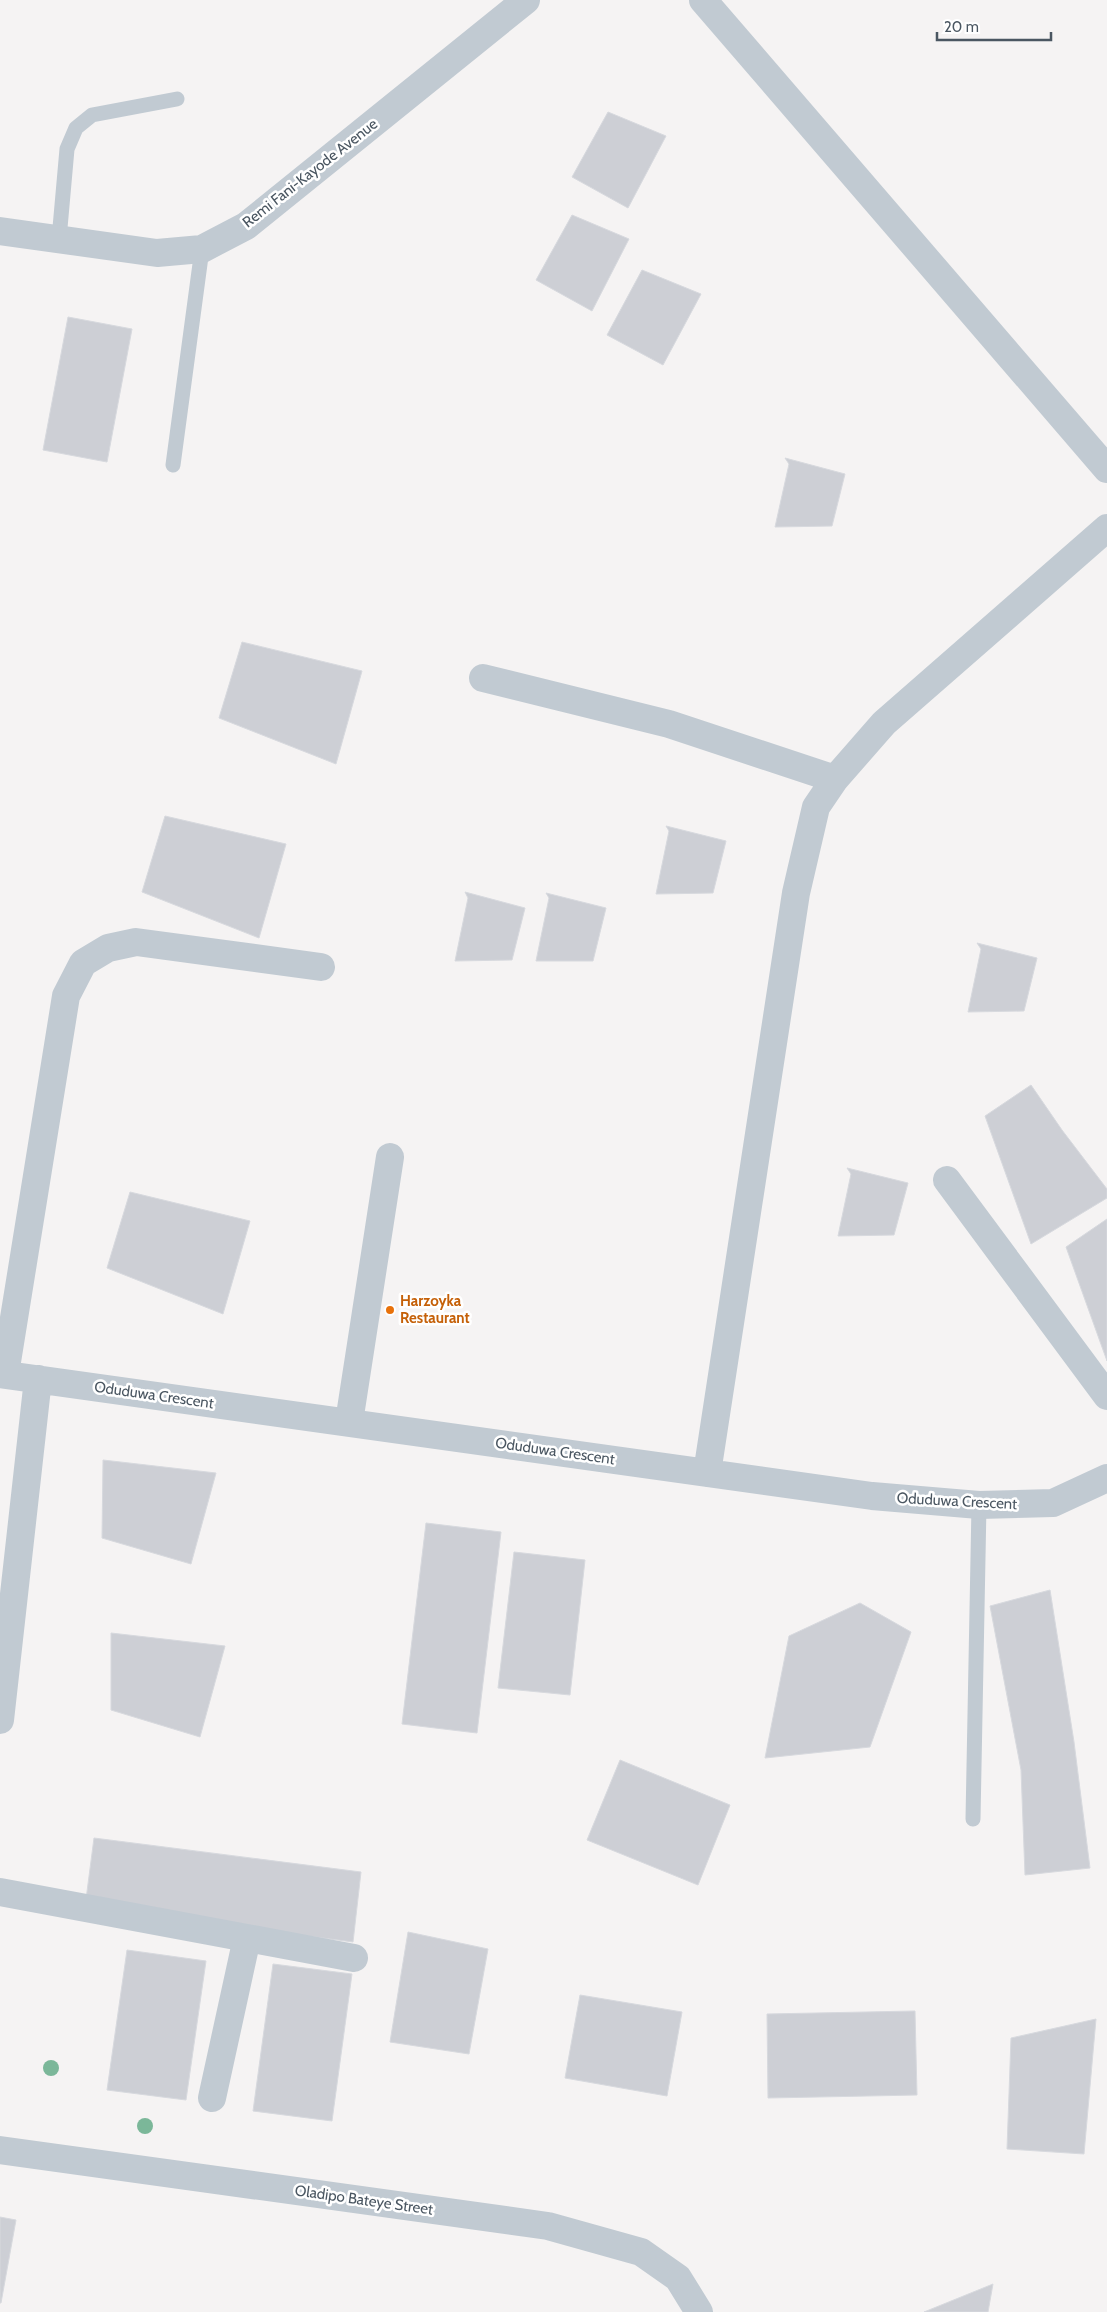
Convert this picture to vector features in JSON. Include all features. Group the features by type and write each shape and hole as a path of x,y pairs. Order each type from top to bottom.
{"street":[{"name":"Remi Fani-Kayode Avenue","path":"0,231 157,253 202,249 246,226 526,0"},
{"path":"703,0 1107,470"},
{"path":"708,1473 796,893 816,807 835,779 884,723 1107,528"},
{"path":"483,678 669,724 835,779"},
{"path":"3,1374 66,996 83,963 108,948 136,942 321,966"},
{"path":"349,1422 390,1157"},
{"path":"947,1180 1107,1396"},
{"name":"Oduduwa Crescent","path":"3,1374 872,1496 979,1505 1053,1503 1107,1478"},
{"path":"0,1720 38,1379"},
{"path":"0,1892 354,1958"},
{"path":"212,2098 247,1938"},
{"name":"Oladipo Bateye Street","path":"0,2150 548,2226 641,2252 678,2278 700,2312"}],"lane":[{"path":"59,239 67,149 76,128 92,115 177,99"},
{"path":"173,465 202,249"},
{"path":"973,1819 979,1505"}],"building":[{"path":"608,112 666,136 628,208 572,177"},
{"path":"572,215 629,239 592,311 536,280"},
{"path":"642,270 701,294 663,365 607,335"},
{"path":"68,317 132,329 107,462 43,450"},
{"path":"785,458 845,474 832,526 775,527 789,464"},
{"path":"242,642 362,671 336,764 219,718"},
{"path":"165,816 286,844 259,938 142,892"},
{"path":"666,826 726,841 713,893 656,894 669,831"},
{"path":"465,892 525,908 512,960 455,961 468,898"},
{"path":"546,893 606,908 593,961 536,961 549,898"},
{"path":"977,943 1037,958 1024,1011 968,1012 981,949"},
{"path":"1031,1085 1062,1130 1107,1189 1107,1198 1031,1244 985,1116"},
{"path":"847,1168 908,1183 894,1235 838,1236 851,1174"},
{"path":"130,1192 250,1221 223,1314 107,1268"},
{"path":"1107,1219 1107,1361 1066,1247"},
{"path":"103,1460 216,1473 191,1564 102,1538"},
{"path":"426,1523 501,1532 477,1733 402,1724"},
{"path":"514,1552 585,1560 570,1695 498,1688"},
{"path":"1050,1590 1074,1742 1090,1868 1025,1875 1021,1770 990,1606"},
{"path":"860,1603 911,1632 870,1747 765,1758 789,1636"},
{"path":"111,1633 225,1646 200,1737 111,1710"},
{"path":"620,1760 730,1805 698,1885 587,1840"},
{"path":"94,1838 361,1872 353,1942 85,1907"},
{"path":"408,1932 488,1949 469,2054 390,2042"},
{"path":"127,1950 206,1961 186,2100 107,2090"},
{"path":"273,1964 352,1974 332,2121 253,2111"},
{"path":"580,1995 682,2012 667,2096 565,2078"},
{"path":"915,2011 917,2095 768,2098 767,2014"},
{"path":"1096,2019 1084,2154 1007,2149 1011,2038"},
{"path":"0,2217 16,2220 1,2303 0,2303"},
{"path":"993,2284 988,2312 924,2312"}],"place":[{"name":"Harzoyka Restaurant","path":"390,1310"}]}
